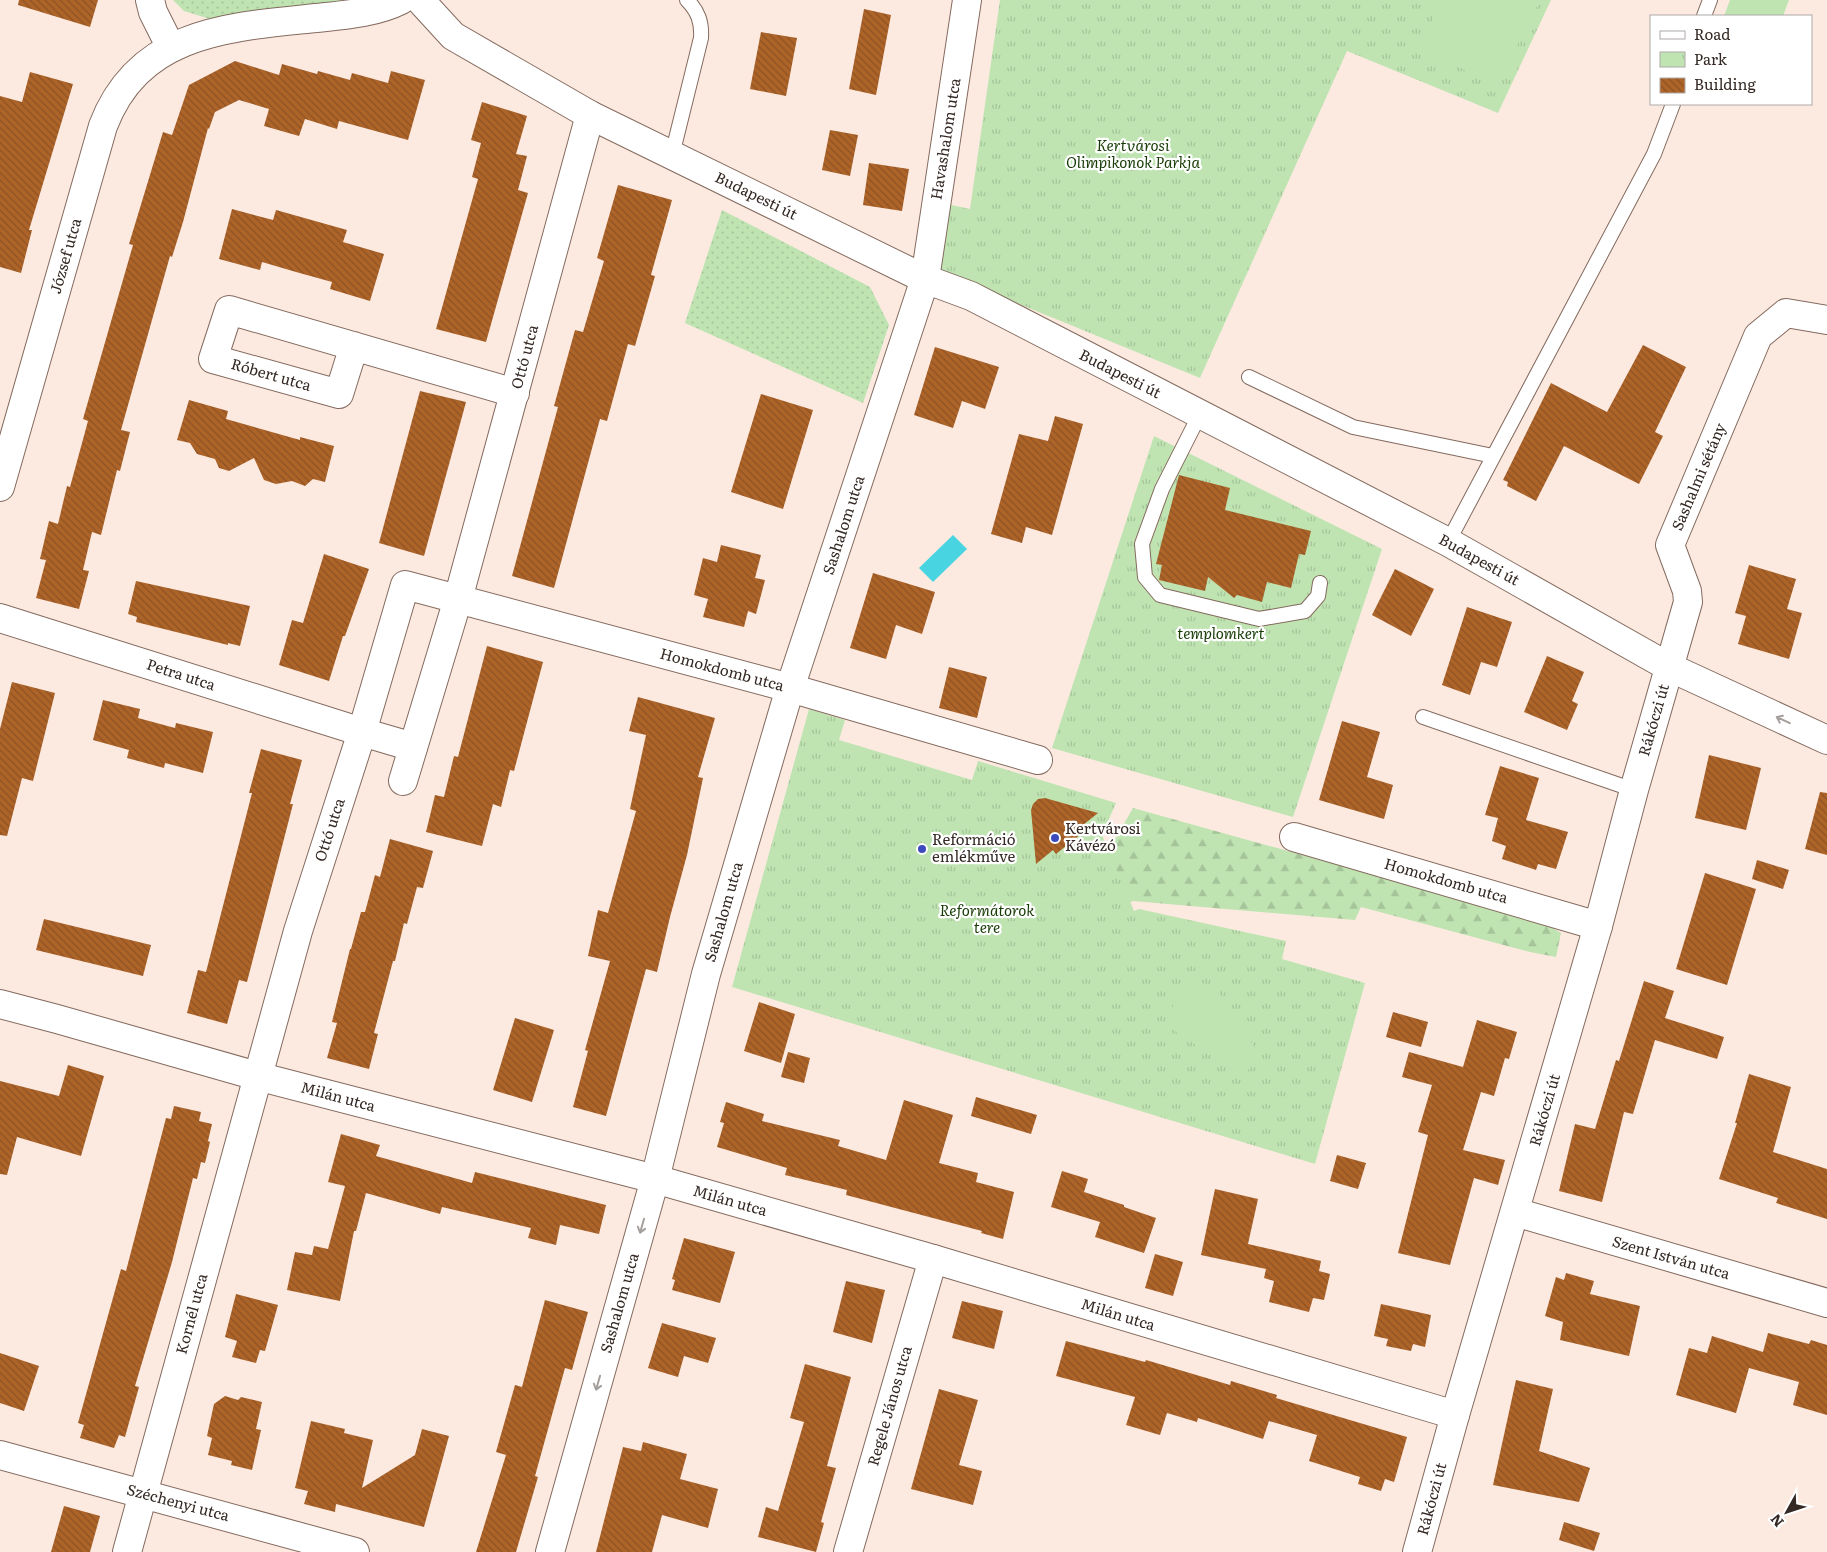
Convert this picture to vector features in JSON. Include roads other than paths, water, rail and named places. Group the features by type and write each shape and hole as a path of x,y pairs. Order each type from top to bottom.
{"street":[{"path":"150,0 153,12 171,48"},
{"name":"József utca","path":"0,487 103,126 118,93 138,71 185,40 223,30 266,23 351,14 407,0"},
{"name":"Budapesti út","path":"407,0 453,36 590,115 925,279 970,296 1448,542 1669,667 1827,740"},
{"name":"Havashalom utca","path":"925,279 968,0"},
{"name":"Ottó utca","path":"403,781 458,598 516,393 590,115"},
{"name":"Sashalom utca","path":"550,1552 655,1179 706,974 790,688 925,279"},
{"name":"Róbert utca","path":"354,346 339,394 213,358 229,310 354,346 516,393"},
{"name":"Sashalmi sétány","path":"1669,667 1688,602 1688,591 1670,545 1758,336 1786,313 1827,320"},
{"name":"Ottó utca","path":"257,1076 298,930 362,732 405,585"},
{"name":"Homokdomb utca","path":"405,585 790,688 1038,760"},
{"name":"Petra utca","path":"0,618 414,747"},
{"name":"Rákóczi út","path":"1417,1552 1455,1415 1598,926 1669,667"},
{"name":"Homokdomb utca","path":"1294,837 1598,926"},
{"name":"Milán utca","path":"0,1004 67,1021 257,1076 655,1179 933,1259 1455,1415"},
{"name":"Kornél utca","path":"127,1552 257,1076"},
{"name":"Szent István utca","path":"1515,1212 1827,1304"},
{"name":"Regele János utca","path":"848,1552 933,1259"},
{"name":"Széchenyi utca","path":"0,1455 355,1552"}],"lane":[{"path":"672,155 702,38 700,19 696,10 687,0"},
{"path":"1704,15 1710,0"},
{"path":"1448,542 1654,154 1673,105"},
{"path":"1249,377 1354,427 1494,456"},
{"path":"1200,414 1162,488 1142,544 1145,577 1160,595 1259,619 1305,611 1318,596 1320,583"},
{"path":"1423,717 1634,790"}],"water":[{"path":"953,535 967,549 933,582 919,568"}],"place":[{"name":"Kertvárosi Kávézó","path":"1055,838"},
{"name":"Reformáció emlékműve","path":"922,849"}],"park label":[{"name":"Kertvárosi Olimpikonok Parkja","path":"1133,154"},
{"name":"templomkert","path":"1221,634"},
{"name":"Reformátorok tere","path":"987,920"}]}
